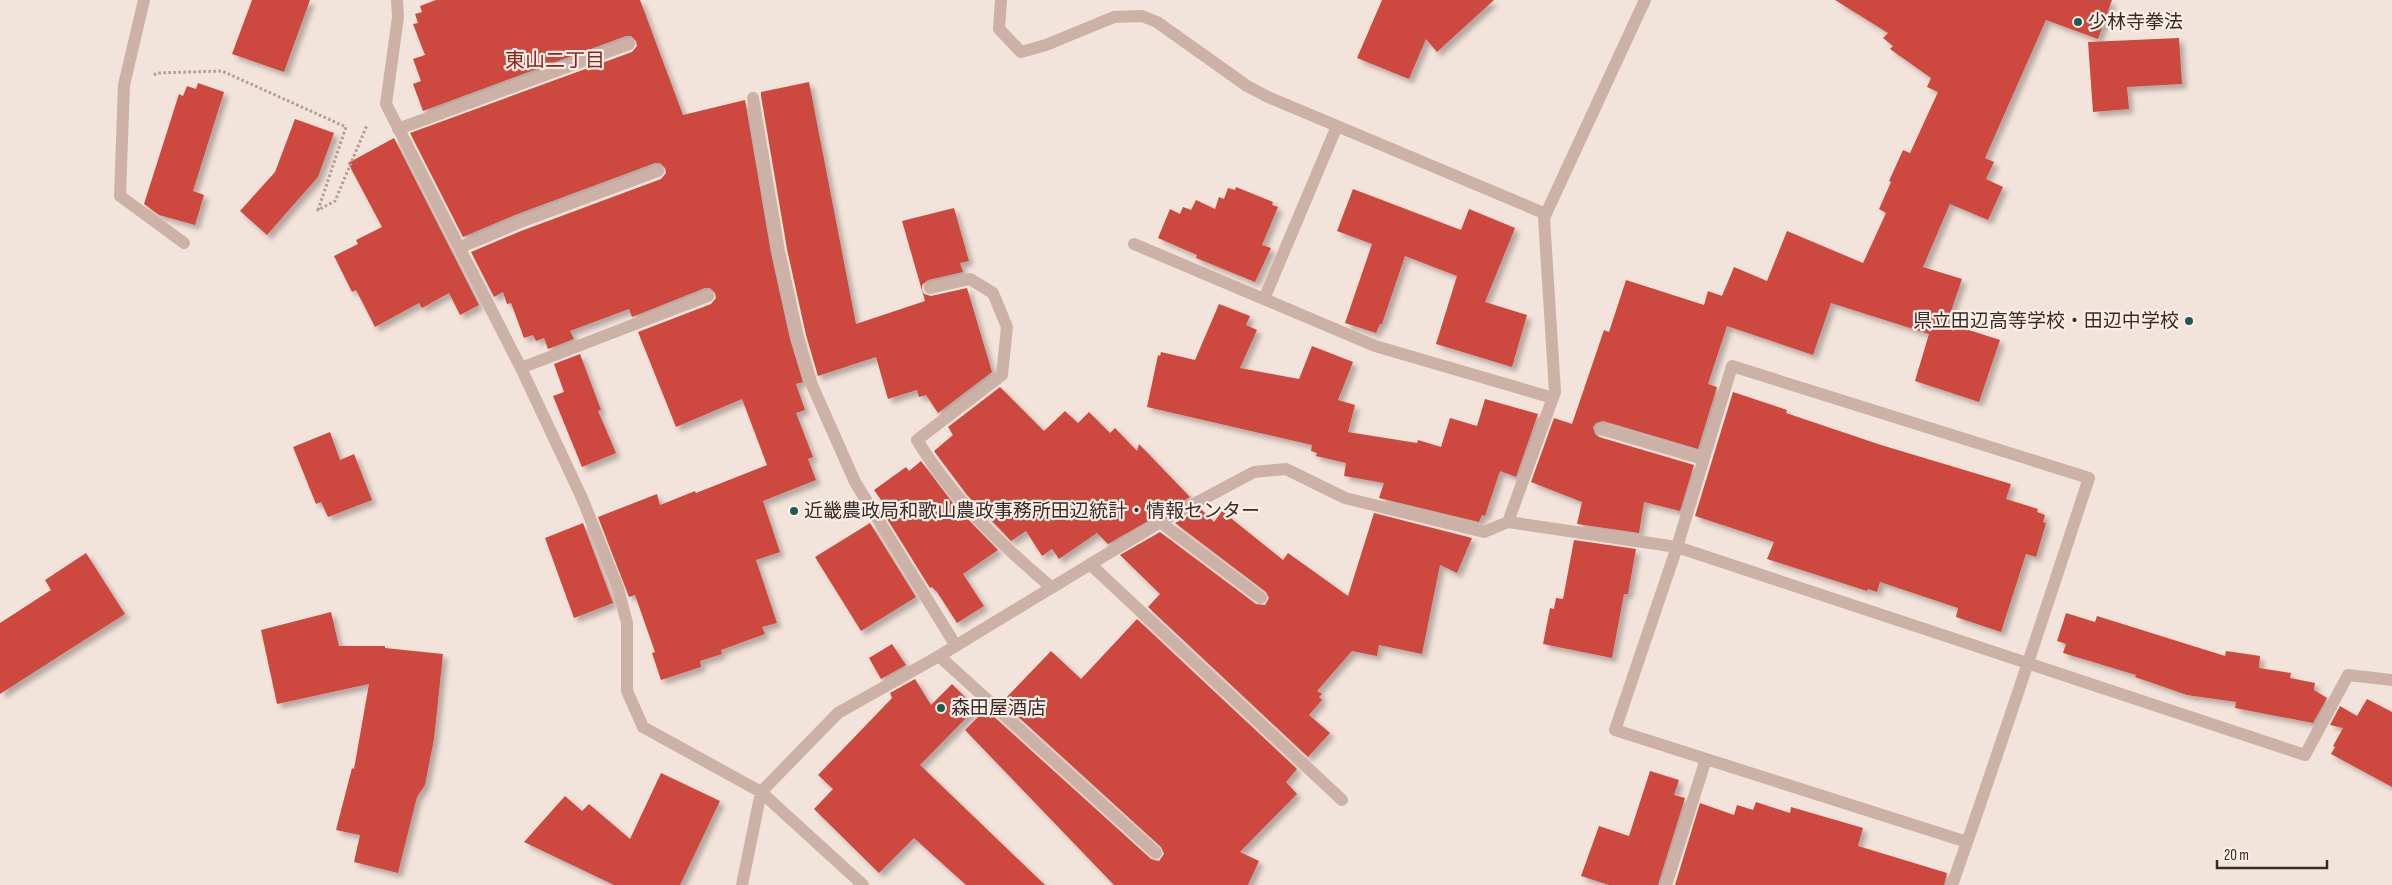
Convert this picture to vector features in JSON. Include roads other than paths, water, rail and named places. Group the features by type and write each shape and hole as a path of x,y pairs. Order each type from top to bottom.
{"street":[{"path":"144,0 124,86 120,196 184,243"},
{"path":"396,0 398,17 386,104 522,368 582,498 618,588 627,623 627,691 643,727 761,792 862,885"},
{"path":"1002,0 999,29 1021,52 1046,45 1114,17 1142,16 1157,22 1248,86 1268,97 1546,214"},
{"path":"1508,522 1555,392 1544,218 1645,0"},
{"path":"398,129 629,44"},
{"path":"753,98 779,251 798,337 812,385 855,482 956,646"},
{"path":"1264,299 1337,126"},
{"path":"461,247 518,223 658,171"},
{"path":"1134,244 1375,346 1553,398"},
{"path":"930,288 970,279 994,293 1007,327 1002,376 917,440 935,470 964,506 1008,550 1051,587"},
{"path":"522,368 708,296"},
{"path":"1952,885 1967,842 2028,662 2089,478 1732,366 1677,547 1615,730 1967,842"},
{"path":"1601,429 1703,459"},
{"path":"742,885 761,792 838,713 956,646 1160,522 1254,472 1286,470 1345,498 1484,532 1508,522 1677,547 2305,755 2348,675 2392,680"},
{"path":"1160,522 1261,598"},
{"path":"1090,564 1342,800"},
{"path":"938,656 1156,852"},
{"path":"1666,885 1706,759"}],"place":[{"name":"少林寺拳法","path":"2078,22"},
{"name":"県立田辺高等学校・田辺中学校","path":"2189,321"},
{"name":"近畿農政局和歌山農政事務所田辺統計・情報センター","path":"794,511"},
{"name":"森田屋酒店","path":"941,708"}],"district":[{"name":"東山二丁目","path":"555,61"}]}
